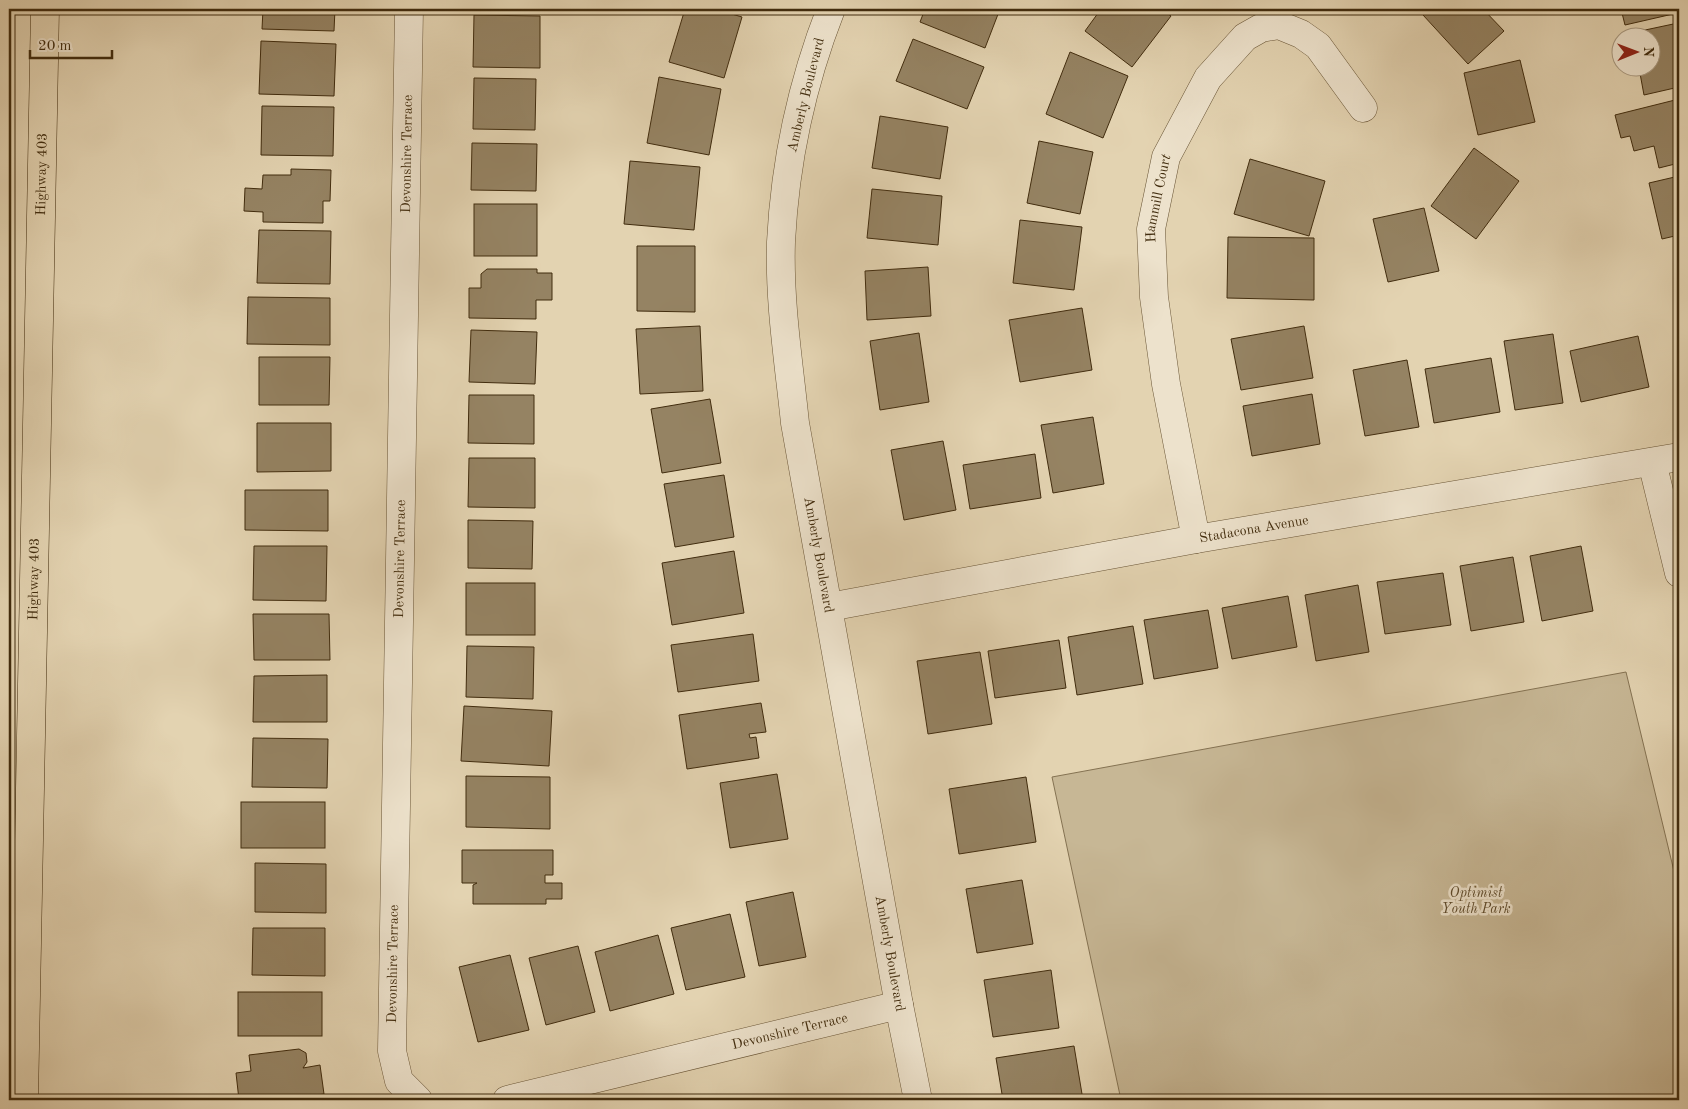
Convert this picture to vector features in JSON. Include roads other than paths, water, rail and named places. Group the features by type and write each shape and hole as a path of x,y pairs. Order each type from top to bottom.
{"highway":[{"name":"Highway 403","path":"24,1100 45,9"}],"street":[{"name":"Devonshire Terrace","path":"409,9 392,1050 398,1081 418,1100"},
{"name":"Amberly Boulevard","path":"831,9 819,38 792,138 781,242 785,328 795,423 830,607 899,1005 918,1100"},
{"name":"Hammill Court","path":"1196,539 1166,384 1154,296 1151,229 1166,157 1208,78 1244,37 1261,28 1279,25 1301,34 1318,46 1363,108"},
{"name":"Stadacona Avenue","path":"830,607 1196,539 1679,457"},
{"path":"1652,462 1679,573"},
{"name":"Devonshire Terrace","path":"507,1100 899,1005"}],"park label":[{"name":"Optimist Youth Park","path":"1476,902"}]}
